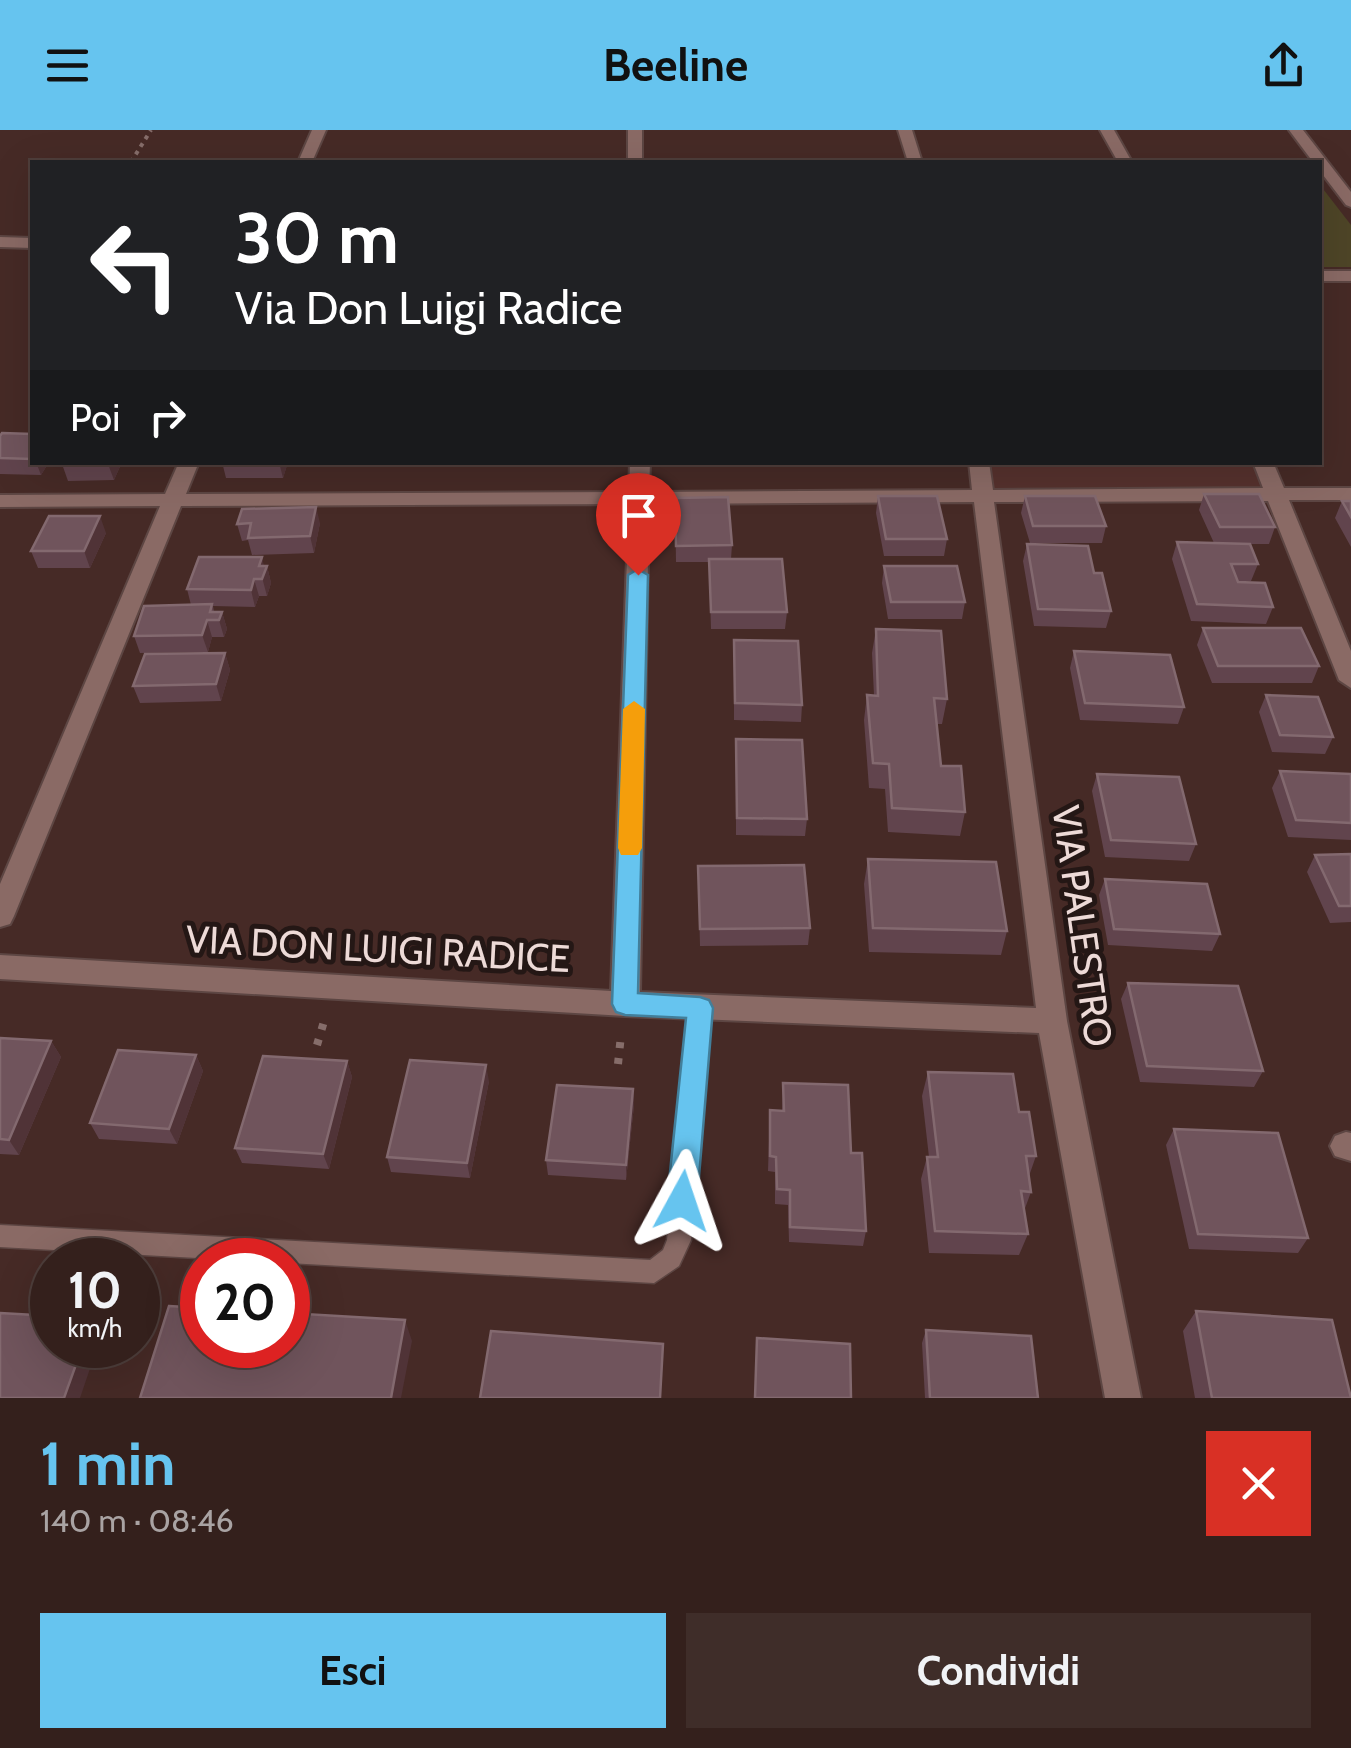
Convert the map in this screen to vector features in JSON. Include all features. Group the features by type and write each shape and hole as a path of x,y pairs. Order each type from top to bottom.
{"street":[{"path":"306,160 319,130"},
{"path":"634,130 634,160"},
{"path":"905,130 914,160"},
{"path":"1107,130 1124,160"},
{"path":"1296,130 1319,160"},
{"path":"1322,164 1351,202"},
{"path":"0,242 30,242"},
{"path":"1322,276 1351,276"},
{"path":"0,916 188,465"},
{"path":"625,1004 640,465"},
{"name":"VIA PALESTRO","path":"979,465 1052,1022 1122,1398"},
{"path":"1263,465 1351,680"},
{"path":"0,501 1351,494"},
{"name":"VIA DON LUIGI RADICE","path":"0,967 700,1008 1052,1022"}],"lane":[{"path":"0,1236 654,1272 671,1258 679,1240 700,1008"}],"path":[{"path":"133,160 150,130"}],"shaded area":[{"path":"1322,188 1351,225 1351,267 1322,267"},
{"path":"987,465 1254,465 1263,488 991,488"}],"building":[{"path":"30,434 30,459 0,458 0,436"},
{"path":"1204,494 1259,494 1275,527 1220,527"},
{"path":"878,496 937,496 947,539 886,539"},
{"path":"1025,496 1095,496 1106,526 1033,526"},
{"path":"728,497 732,545 676,546 675,498"},
{"path":"1342,501 1351,501 1351,517"},
{"path":"316,507 310,536 248,538 251,523 237,524 242,509"},
{"path":"49,516 100,516 84,551 31,551"},
{"path":"1177,542 1250,544 1258,564 1231,564 1238,582 1265,583 1273,607 1197,604"},
{"path":"1027,544 1088,546 1094,573 1102,573 1111,611 1038,609"},
{"path":"199,557 262,557 259,566 267,566 262,579 254,579 251,590 187,589"},
{"path":"709,559 782,559 787,612 711,612"},
{"path":"884,566 957,566 965,602 891,602"},
{"path":"212,604 210,612 222,612 219,620 207,620 202,635 134,636 144,606"},
{"path":"1203,628 1301,628 1319,666 1218,666"},
{"path":"876,629 941,631 947,699 934,698 941,766 961,766 965,812 892,808 889,764 873,763 867,695 878,696"},
{"path":"734,640 798,641 802,705 735,703"},
{"path":"1074,651 1170,655 1184,707 1085,703"},
{"path":"225,653 216,684 133,686 145,654"},
{"path":"1266,695 1318,697 1333,737 1280,735"},
{"path":"736,739 802,740 807,819 737,818"},
{"path":"1280,771 1351,774 1351,823 1296,820"},
{"path":"1097,774 1179,777 1196,844 1111,840"},
{"path":"1351,854 1351,906 1339,906 1315,855"},
{"path":"868,859 996,862 1007,931 873,928"},
{"path":"804,865 810,928 700,929 698,866"},
{"path":"1105,879 1207,884 1220,934 1114,929"},
{"path":"1128,983 1238,986 1263,1071 1147,1066"},
{"path":"0,1038 51,1041 9,1140 0,1139"},
{"path":"118,1050 196,1055 169,1129 90,1123"},
{"path":"263,1056 347,1061 323,1154 235,1148"},
{"path":"410,1060 486,1065 467,1163 387,1157"},
{"path":"928,1072 1013,1074 1019,1112 1029,1112 1036,1156 1026,1156 1031,1192 1021,1191 1028,1234 935,1231 927,1157 938,1157"},
{"path":"783,1083 848,1085 851,1153 862,1153 866,1231 790,1227 790,1190 777,1189 776,1157 770,1156 770,1110 784,1111"},
{"path":"557,1085 633,1089 626,1165 546,1160"},
{"path":"1174,1129 1278,1133 1308,1238 1198,1234"},
{"path":"169,1306 180,1307 180,1368 310,1368 310,1314 405,1320 391,1398 140,1398 149,1368 160,1368 160,1335"},
{"path":"1196,1311 1332,1320 1351,1398 1212,1398"},
{"path":"0,1313 30,1315 30,1368 75,1368 64,1398 0,1398"},
{"path":"926,1330 1031,1336 1038,1398 930,1398"},
{"path":"491,1331 663,1344 660,1398 480,1398"},
{"path":"757,1338 850,1344 851,1398 755,1398"}],"slow traffic":[{"path":"630,848 634,709"}],"route":[{"path":"638,575 625,1004 700,1008 682,1201"}]}
